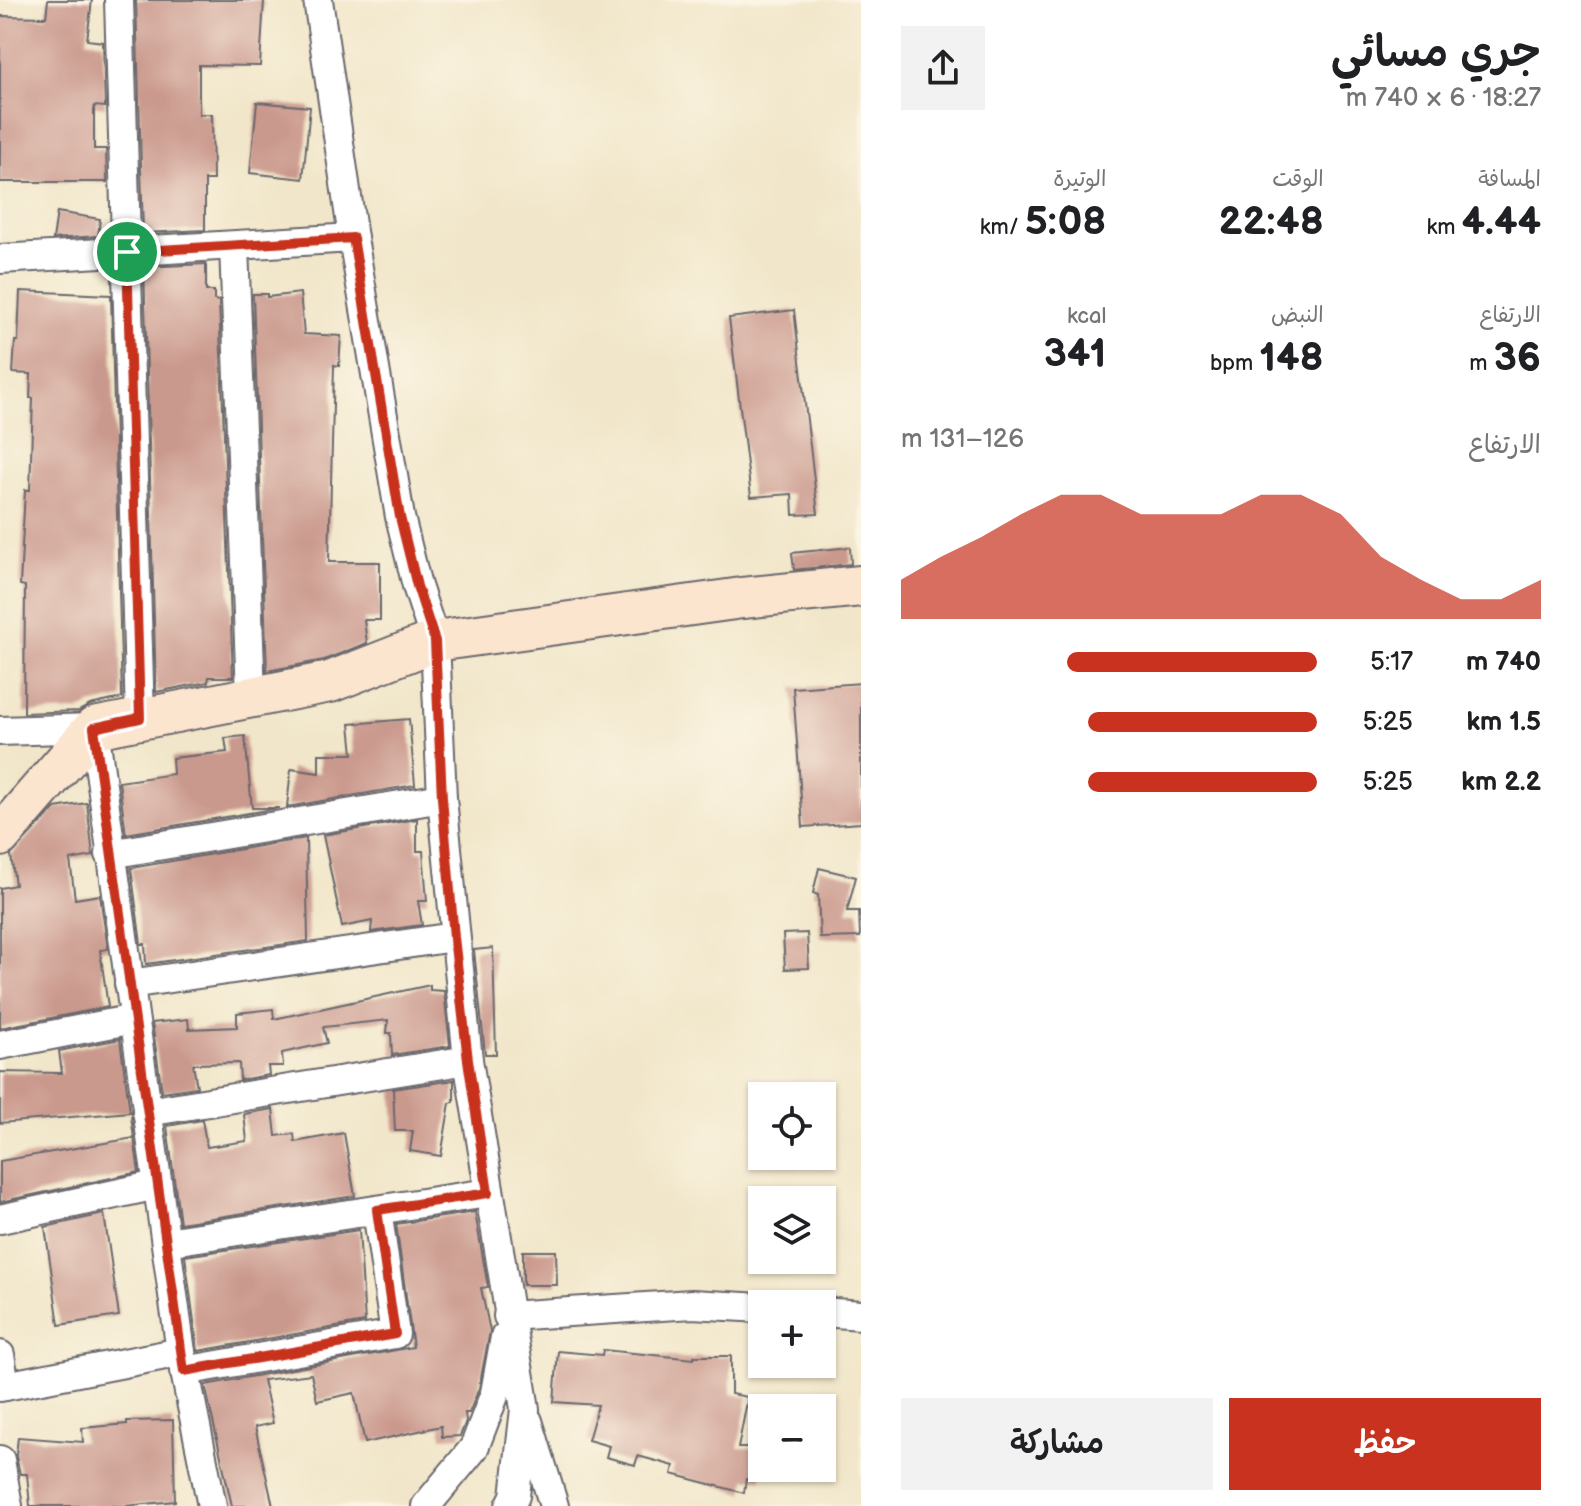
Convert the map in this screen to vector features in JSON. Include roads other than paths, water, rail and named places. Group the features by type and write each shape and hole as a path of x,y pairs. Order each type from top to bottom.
{"street":[{"path":"119,0 140,718"},
{"path":"318,0 353,238 400,517 435,641 442,798 454,937 488,1193 525,1409 554,1506"},
{"path":"0,259 353,238"},
{"path":"234,246 251,695"},
{"path":"0,731 94,728 330,682 435,641 742,598 861,586"},
{"path":"0,836 94,728"},
{"path":"94,728 182,1362 212,1506"},
{"path":"110,854 442,798"},
{"path":"129,984 454,937"},
{"path":"0,1045 134,1019"},
{"path":"147,1112 468,1060"},
{"path":"0,1219 157,1185"},
{"path":"166,1242 488,1193"},
{"path":"0,1355 2,1386 395,1334 377,1210"},
{"path":"508,1316 692,1304 748,1307"},
{"path":"836,1313 861,1315"},
{"path":"426,1506 474,1448 495,1393 508,1316"},
{"path":"510,1506 515,1496 525,1409"},
{"path":"0,1460 8,1506"}]}
